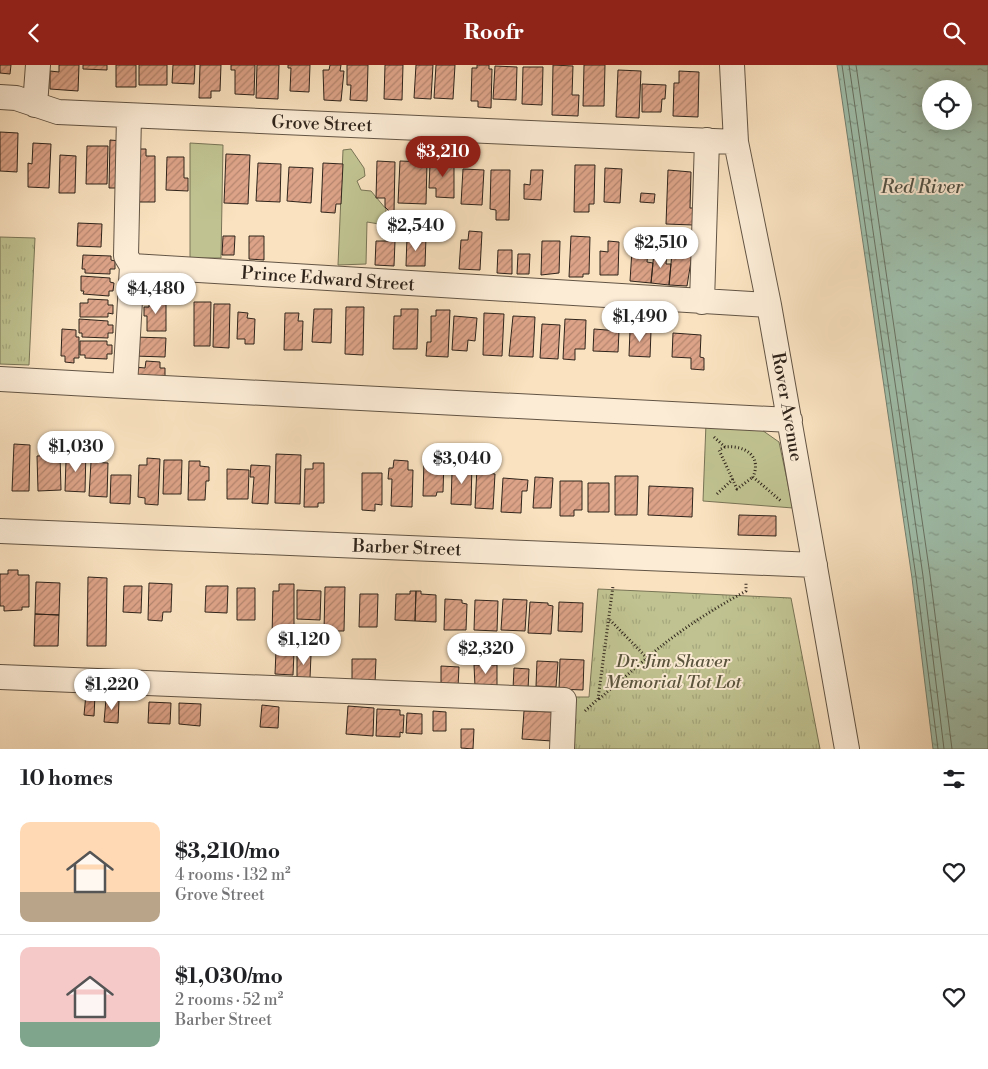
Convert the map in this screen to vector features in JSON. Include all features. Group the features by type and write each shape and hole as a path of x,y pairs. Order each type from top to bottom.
{"street":[{"path":"36,105 38,65"},
{"name":"Rover Avenue","path":"732,65 736,142 769,305 847,749"},
{"name":"Grove Street","path":"0,97 16,98 58,112 736,142"},
{"path":"125,386 132,266 126,256 129,116"},
{"path":"702,302 708,140"},
{"name":"Prince Edward Street","path":"132,266 769,305"},
{"path":"0,379 790,420"},
{"name":"Barber Street","path":"0,531 815,565"},
{"path":"0,677 564,700 563,740"}],"path":[{"path":"697,415 708,431 725,447"},
{"path":"725,447 742,447 753,455 756,467 753,477 737,489 719,450 725,447"},
{"path":"753,477 780,501 804,505"},
{"path":"717,494 733,479"},
{"path":"598,699 613,586"},
{"path":"563,740 598,699 669,639 703,615 746,591"},
{"path":"610,619 647,658"}],"green space":[{"path":"190,143 223,145 221,258 190,258"},
{"path":"351,149 364,168 365,176 357,181 361,190 371,191 386,209 385,225 367,222 366,264 338,265 343,150"},
{"path":"0,237 35,238 29,365 0,364"},
{"path":"706,423 759,428 779,442 793,508 703,501"},
{"name":"Dr. Jim Shaver Memorial Tot Lot","path":"598,589 791,598 820,749 569,749 570,697 589,697"}],"water":[{"name":"Red River","path":"837,65 988,65 988,749 933,749 912,578"}],"building":[{"path":"0,65 11,65 10,74 0,73"},
{"path":"59,65 79,65 78,91 50,89 50,71 59,72"},
{"path":"83,65 107,65 107,70 83,69"},
{"path":"116,65 136,65 136,87 116,87"},
{"path":"139,65 167,65 167,85 139,85"},
{"path":"173,65 195,65 194,84 172,83"},
{"path":"200,65 221,65 220,91 211,91 211,98 199,98"},
{"path":"231,65 255,65 254,95 235,94 235,70 231,70"},
{"path":"257,65 279,65 278,99 256,98"},
{"path":"288,65 310,65 309,92 290,91 291,68 288,68"},
{"path":"330,65 341,65 340,71 344,71 341,101 324,100 323,70 329,70"},
{"path":"347,65 368,65 367,101 350,100 351,85 347,85"},
{"path":"385,65 403,65 402,100 384,99"},
{"path":"416,65 433,65 431,99 414,98"},
{"path":"436,65 455,65 453,99 434,98"},
{"path":"477,65 489,65 489,69 492,69 491,108 478,107 478,101 471,101 472,68 477,68"},
{"path":"553,65 573,66 572,95 579,95 578,116 552,115"},
{"path":"584,65 605,65 604,106 583,106"},
{"path":"495,66 517,67 516,100 493,99"},
{"path":"523,67 543,67 542,105 522,104"},
{"path":"618,70 641,71 639,118 616,117"},
{"path":"679,71 699,72 698,117 673,116 674,83 679,83"},
{"path":"642,84 666,85 665,99 662,99 661,112 642,112"},
{"path":"0,132 18,133 17,172 0,171"},
{"path":"110,140 122,141 122,188 109,188"},
{"path":"33,143 51,144 49,188 28,187 28,163 32,164"},
{"path":"87,146 108,146 107,184 86,184"},
{"path":"137,149 146,149 146,156 155,156 155,202 137,202"},
{"path":"226,154 250,155 248,204 224,203"},
{"path":"60,155 76,156 75,193 59,193"},
{"path":"167,157 184,157 184,178 188,178 188,191 166,190"},
{"path":"437,159 454,160 454,198 436,197 436,188 429,188 430,164 437,164"},
{"path":"377,161 395,162 394,212 390,212 385,207 385,198 376,198"},
{"path":"400,161 427,162 426,204 398,203"},
{"path":"258,163 281,164 280,202 256,201"},
{"path":"323,163 343,164 341,204 336,204 335,213 321,212"},
{"path":"575,165 595,165 594,204 589,204 589,212 574,212"},
{"path":"289,167 313,168 311,203 287,201"},
{"path":"605,168 622,169 620,203 604,202"},
{"path":"463,169 484,170 482,205 461,204"},
{"path":"491,170 510,170 509,220 496,220 496,210 490,209"},
{"path":"531,170 543,170 541,200 524,199 524,184 530,185"},
{"path":"668,170 691,172 690,208 694,208 693,225 666,224"},
{"path":"641,193 655,194 654,203 640,202"},
{"path":"78,223 102,224 101,247 77,246"},
{"path":"469,231 482,232 480,270 459,269 461,240 468,240"},
{"path":"223,236 235,236 234,255 222,255"},
{"path":"249,236 264,236 264,260 249,259"},
{"path":"571,236 590,237 589,274 583,274 583,277 569,277"},
{"path":"407,237 426,237 425,266 406,266"},
{"path":"376,241 395,241 394,266 375,265"},
{"path":"542,241 560,241 559,273 541,275"},
{"path":"608,241 619,242 618,275 600,275 600,251 608,252"},
{"path":"498,250 512,250 512,274 497,273"},
{"path":"632,250 648,251 647,262 653,263 651,283 630,281"},
{"path":"654,252 667,253 666,264 671,264 669,285 651,283"},
{"path":"672,253 692,255 687,286 669,285"},
{"path":"518,254 530,254 529,274 517,274"},
{"path":"83,255 111,256 111,260 115,261 115,269 110,269 110,274 85,273 85,269 82,269"},
{"path":"81,276 110,278 110,282 114,283 113,291 109,291 109,296 83,294 84,291 81,291"},
{"path":"88,299 108,300 108,305 113,305 113,314 108,313 108,317 80,317 80,303 88,303"},
{"path":"149,299 166,299 166,331 147,331 147,316 144,316 144,307 149,307"},
{"path":"194,302 211,302 210,346 194,346"},
{"path":"214,304 230,304 229,348 213,347"},
{"path":"346,307 364,307 363,355 345,354"},
{"path":"314,309 332,309 331,343 312,342"},
{"path":"401,309 418,309 417,349 393,349 394,316 401,316"},
{"path":"436,310 450,310 448,357 426,356 427,342 431,342 431,316 436,316"},
{"path":"238,312 248,313 247,318 255,319 254,344 245,344 245,339 237,339"},
{"path":"285,313 299,313 298,321 303,321 302,350 284,350"},
{"path":"484,313 504,314 502,356 483,355"},
{"path":"454,316 477,318 475,341 468,340 467,351 452,350"},
{"path":"513,316 535,317 533,357 509,356"},
{"path":"79,319 108,321 108,325 113,325 113,333 108,333 108,338 82,337 82,333 79,333"},
{"path":"565,319 586,320 585,349 575,349 575,360 563,359"},
{"path":"542,324 560,325 558,359 540,358"},
{"path":"62,329 76,330 76,337 79,337 79,358 74,358 74,363 65,362 65,356 61,356"},
{"path":"594,329 619,331 618,352 593,351"},
{"path":"630,330 651,331 650,357 629,356"},
{"path":"673,333 701,335 700,357 704,358 704,370 691,369 691,358 672,357"},
{"path":"135,337 166,338 165,357 134,356"},
{"path":"80,341 107,341 107,345 112,345 112,354 107,354 107,359 85,358 85,355 80,355"},
{"path":"146,361 160,362 160,368 165,368 165,380 135,381 135,367 145,368"},
{"path":"14,444 30,445 29,491 12,491"},
{"path":"76,449 86,449 85,492 65,491 66,460 75,461"},
{"path":"276,454 301,455 300,504 275,503"},
{"path":"60,455 61,490 38,491 37,456"},
{"path":"147,458 160,459 158,505 145,504 145,498 138,497 139,465 147,465"},
{"path":"164,460 182,460 181,494 163,494"},
{"path":"394,460 408,461 408,470 413,470 412,507 391,506 392,479 388,479 389,468 393,468"},
{"path":"424,460 444,460 443,492 437,492 436,496 423,496"},
{"path":"189,461 200,461 200,466 209,467 209,481 206,481 205,500 188,500"},
{"path":"91,462 108,463 107,497 89,496"},
{"path":"459,462 472,463 471,505 451,504 452,472 459,472"},
{"path":"313,463 324,463 324,503 318,503 318,507 304,507 305,469 313,469"},
{"path":"251,465 270,466 268,504 252,503 254,477 250,477"},
{"path":"477,467 486,467 486,473 495,474 493,509 475,508"},
{"path":"227,469 249,470 248,499 227,499"},
{"path":"362,473 382,473 382,505 375,504 375,511 362,510"},
{"path":"111,475 131,475 130,504 110,503"},
{"path":"615,476 638,476 637,515 615,515"},
{"path":"535,477 553,478 551,508 533,508"},
{"path":"503,478 528,480 527,491 522,491 521,513 501,512"},
{"path":"560,481 582,481 582,510 574,510 574,516 560,516"},
{"path":"588,483 609,483 609,512 588,512"},
{"path":"649,486 693,488 692,517 648,515"},
{"path":"739,515 776,516 776,536 738,535"},
{"path":"8,570 18,570 18,575 29,575 29,607 22,607 22,610 4,611 4,606 0,606 0,574 8,574"},
{"path":"88,577 107,578 106,646 87,646"},
{"path":"36,582 60,583 59,615 35,614"},
{"path":"149,583 172,584 171,612 163,612 162,621 148,620"},
{"path":"279,584 294,584 294,638 272,638 273,591 279,591"},
{"path":"124,586 142,586 141,613 123,612"},
{"path":"206,586 228,586 227,613 205,612"},
{"path":"325,587 345,587 344,631 324,631"},
{"path":"237,588 255,588 255,620 237,620"},
{"path":"297,590 321,591 320,620 297,619"},
{"path":"410,591 416,591 415,621 395,620 396,594 410,594"},
{"path":"416,591 421,591 421,594 436,595 436,622 415,621"},
{"path":"360,594 378,594 377,627 359,627"},
{"path":"445,599 462,600 462,603 467,604 466,630 444,630"},
{"path":"503,599 527,600 525,631 501,630"},
{"path":"475,600 498,601 497,631 474,630"},
{"path":"530,602 548,603 548,605 553,606 551,634 528,633"},
{"path":"559,602 583,603 582,632 558,631"},
{"path":"35,614 59,615 58,646 34,646"},
{"path":"276,651 294,652 293,675 275,674"},
{"path":"297,655 311,655 310,678 297,677"},
{"path":"352,659 376,659 375,683 352,682"},
{"path":"560,659 584,660 583,690 559,689"},
{"path":"537,661 558,662 556,687 536,686"},
{"path":"474,665 497,665 497,686 475,686"},
{"path":"441,666 459,667 458,687 441,686"},
{"path":"514,668 529,669 528,690 513,689"},
{"path":"86,694 95,695 94,716 84,715"},
{"path":"106,699 119,700 118,723 104,722"},
{"path":"149,702 171,703 170,724 148,723"},
{"path":"179,703 201,704 200,726 179,724"},
{"path":"262,705 279,707 278,728 260,727"},
{"path":"348,706 374,708 373,736 346,734"},
{"path":"377,709 400,710 400,715 404,715 403,733 400,732 400,737 376,736"},
{"path":"433,711 446,712 446,731 433,731"},
{"path":"524,711 554,712 552,741 522,739"},
{"path":"407,713 422,714 422,734 406,733"},
{"path":"461,729 474,729 473,749 461,748"}]}
